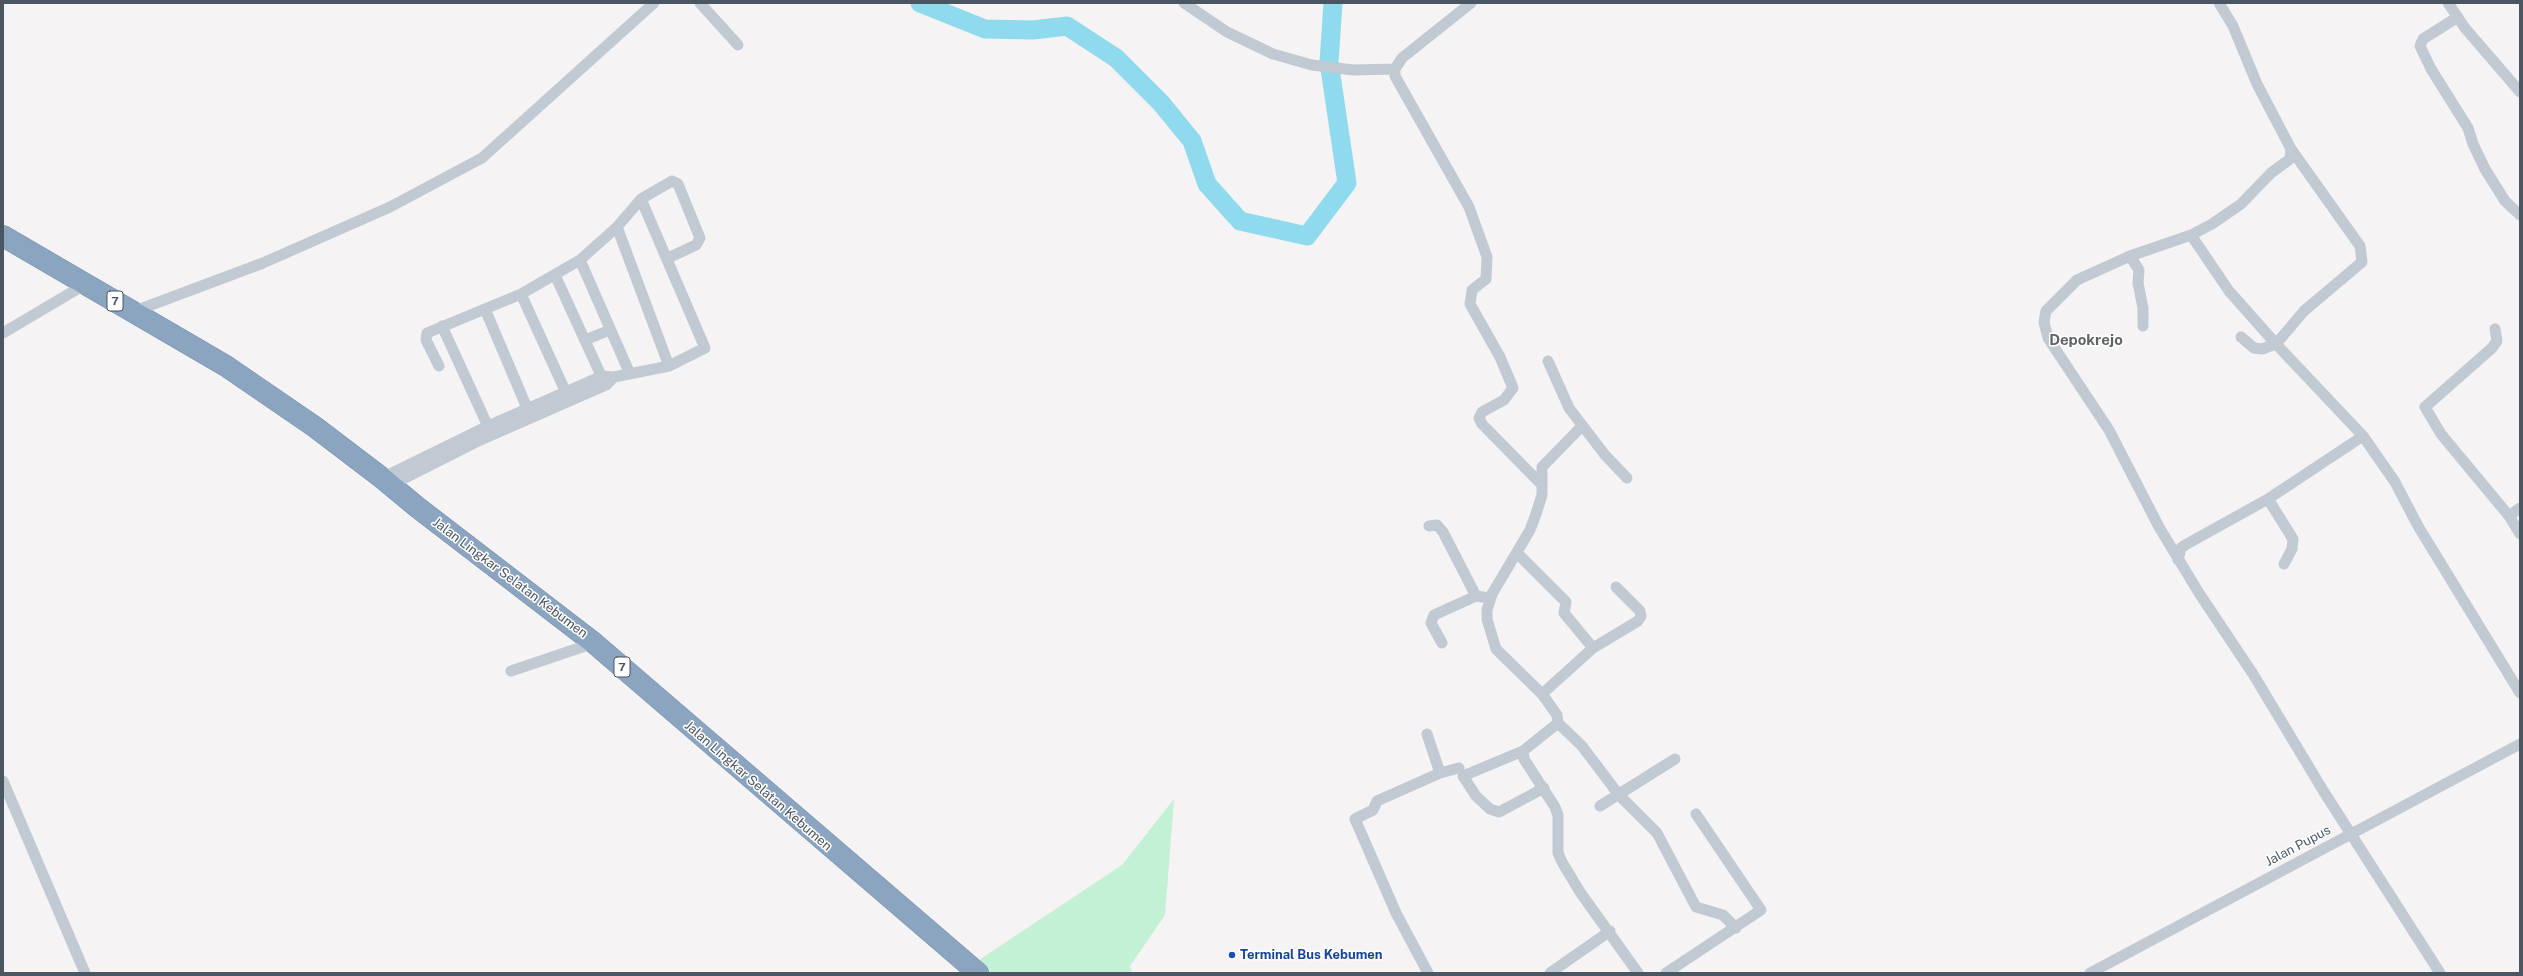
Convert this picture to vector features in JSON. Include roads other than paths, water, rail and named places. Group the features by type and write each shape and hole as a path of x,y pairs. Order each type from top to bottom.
{"highway":[{"name":"Jalan Lingkar Selatan Kebumen","path":"3,236 84,285 135,311 226,366 249,381 386,482 594,643 978,973"}],"street":[{"path":"135,311 263,263 390,207 482,158 654,3"},
{"path":"700,3 738,45"},
{"path":"1184,3 1227,32 1273,54 1312,65 1353,70 1395,69"},
{"path":"1471,3 1402,58 1395,69 1395,76 1405,96 1454,178 1469,207 1487,257 1486,279 1472,290 1470,304 1500,357 1514,388 1504,400 1482,412 1479,418 1482,424 1542,485"},
{"path":"2219,3 2233,26 2257,84 2291,149 2360,246 2362,262 2304,311 2276,344 2262,349 2254,348 2241,337"},
{"path":"2448,3 2508,81 2520,92"},
{"path":"2458,17 2423,39 2420,46 2431,69 2468,128 2473,144 2486,170 2505,201 2520,215"},
{"path":"2291,149 2290,160 2271,173 2251,195 2212,224 2191,235 2130,256 2077,280 2046,311 2044,322 2048,338 2109,430 2159,527 2178,560 2440,973"},
{"path":"439,366 426,340 426,335 442,326 521,294 580,260 616,227 641,199 672,181 678,184 700,238 696,244 668,258"},
{"path":"386,482 490,430 567,395 607,379 669,366 705,348 668,258 641,199"},
{"path":"616,227 669,366"},
{"path":"2191,235 2229,291 2276,344 2363,436 2389,473 2424,536 2520,693"},
{"path":"2130,256 2139,270 2138,283 2143,308 2143,326"},
{"path":"580,260 630,374"},
{"path":"556,275 584,340 607,379"},
{"path":"3,333 84,285"},
{"path":"521,294 567,395"},
{"path":"485,309 528,413"},
{"path":"442,326 490,430"},
{"path":"2495,329 2497,342 2492,348 2425,407 2441,434 2509,516 2520,534"},
{"path":"584,340 610,330"},
{"path":"1548,362 1569,408 1582,426 1627,478"},
{"path":"1582,426 1542,467 1542,495 1536,514 1517,553 1489,598 1487,619 1496,649 1542,694 1557,715 1558,723 1582,746 1619,795 1657,833 1696,907 1723,915 1736,928"},
{"path":"2178,560 2181,548 2185,544 2268,499 2363,436"},
{"path":"2268,499 2293,539 2292,549 2284,564"},
{"path":"2509,516 2520,508"},
{"path":"1430,526 1437,525 1443,532 1476,596"},
{"path":"1517,553 1566,602 1564,613 1593,648"},
{"path":"1542,694 1593,648 1623,632 1638,621 1642,616 1635,605 1616,587"},
{"path":"1442,643 1431,623 1432,618 1438,612 1476,596 1489,598"},
{"path":"511,671 594,643"},
{"path":"1428,973 1396,913 1355,819 1373,810 1377,801 1440,773 1461,769 1523,751 1556,727 1558,723"},
{"path":"1427,734 1440,773"},
{"name":"Jalan Pupus","path":"2090,973 2520,744"},
{"path":"1523,751 1524,759 1544,788 1558,815 1558,853 1562,862 1580,892 1610,931 1638,973"},
{"path":"1600,806 1675,759"},
{"path":"1461,769 1476,796 1490,809 1499,812 1544,788"},
{"path":"4,788 85,973"},
{"path":"1666,973 1761,910 1696,814"},
{"path":"1550,973 1610,931"}],"waterway":[{"path":"920,3 985,29 1033,30 1067,26 1116,58 1161,103 1192,141 1207,184 1240,221 1307,236 1347,183 1329,62 1333,3"}],"place":[{"name":"Terminal Bus Kebumen","path":"1232,955"}],"district":[{"name":"Depokrejo","path":"2086,340"}]}
